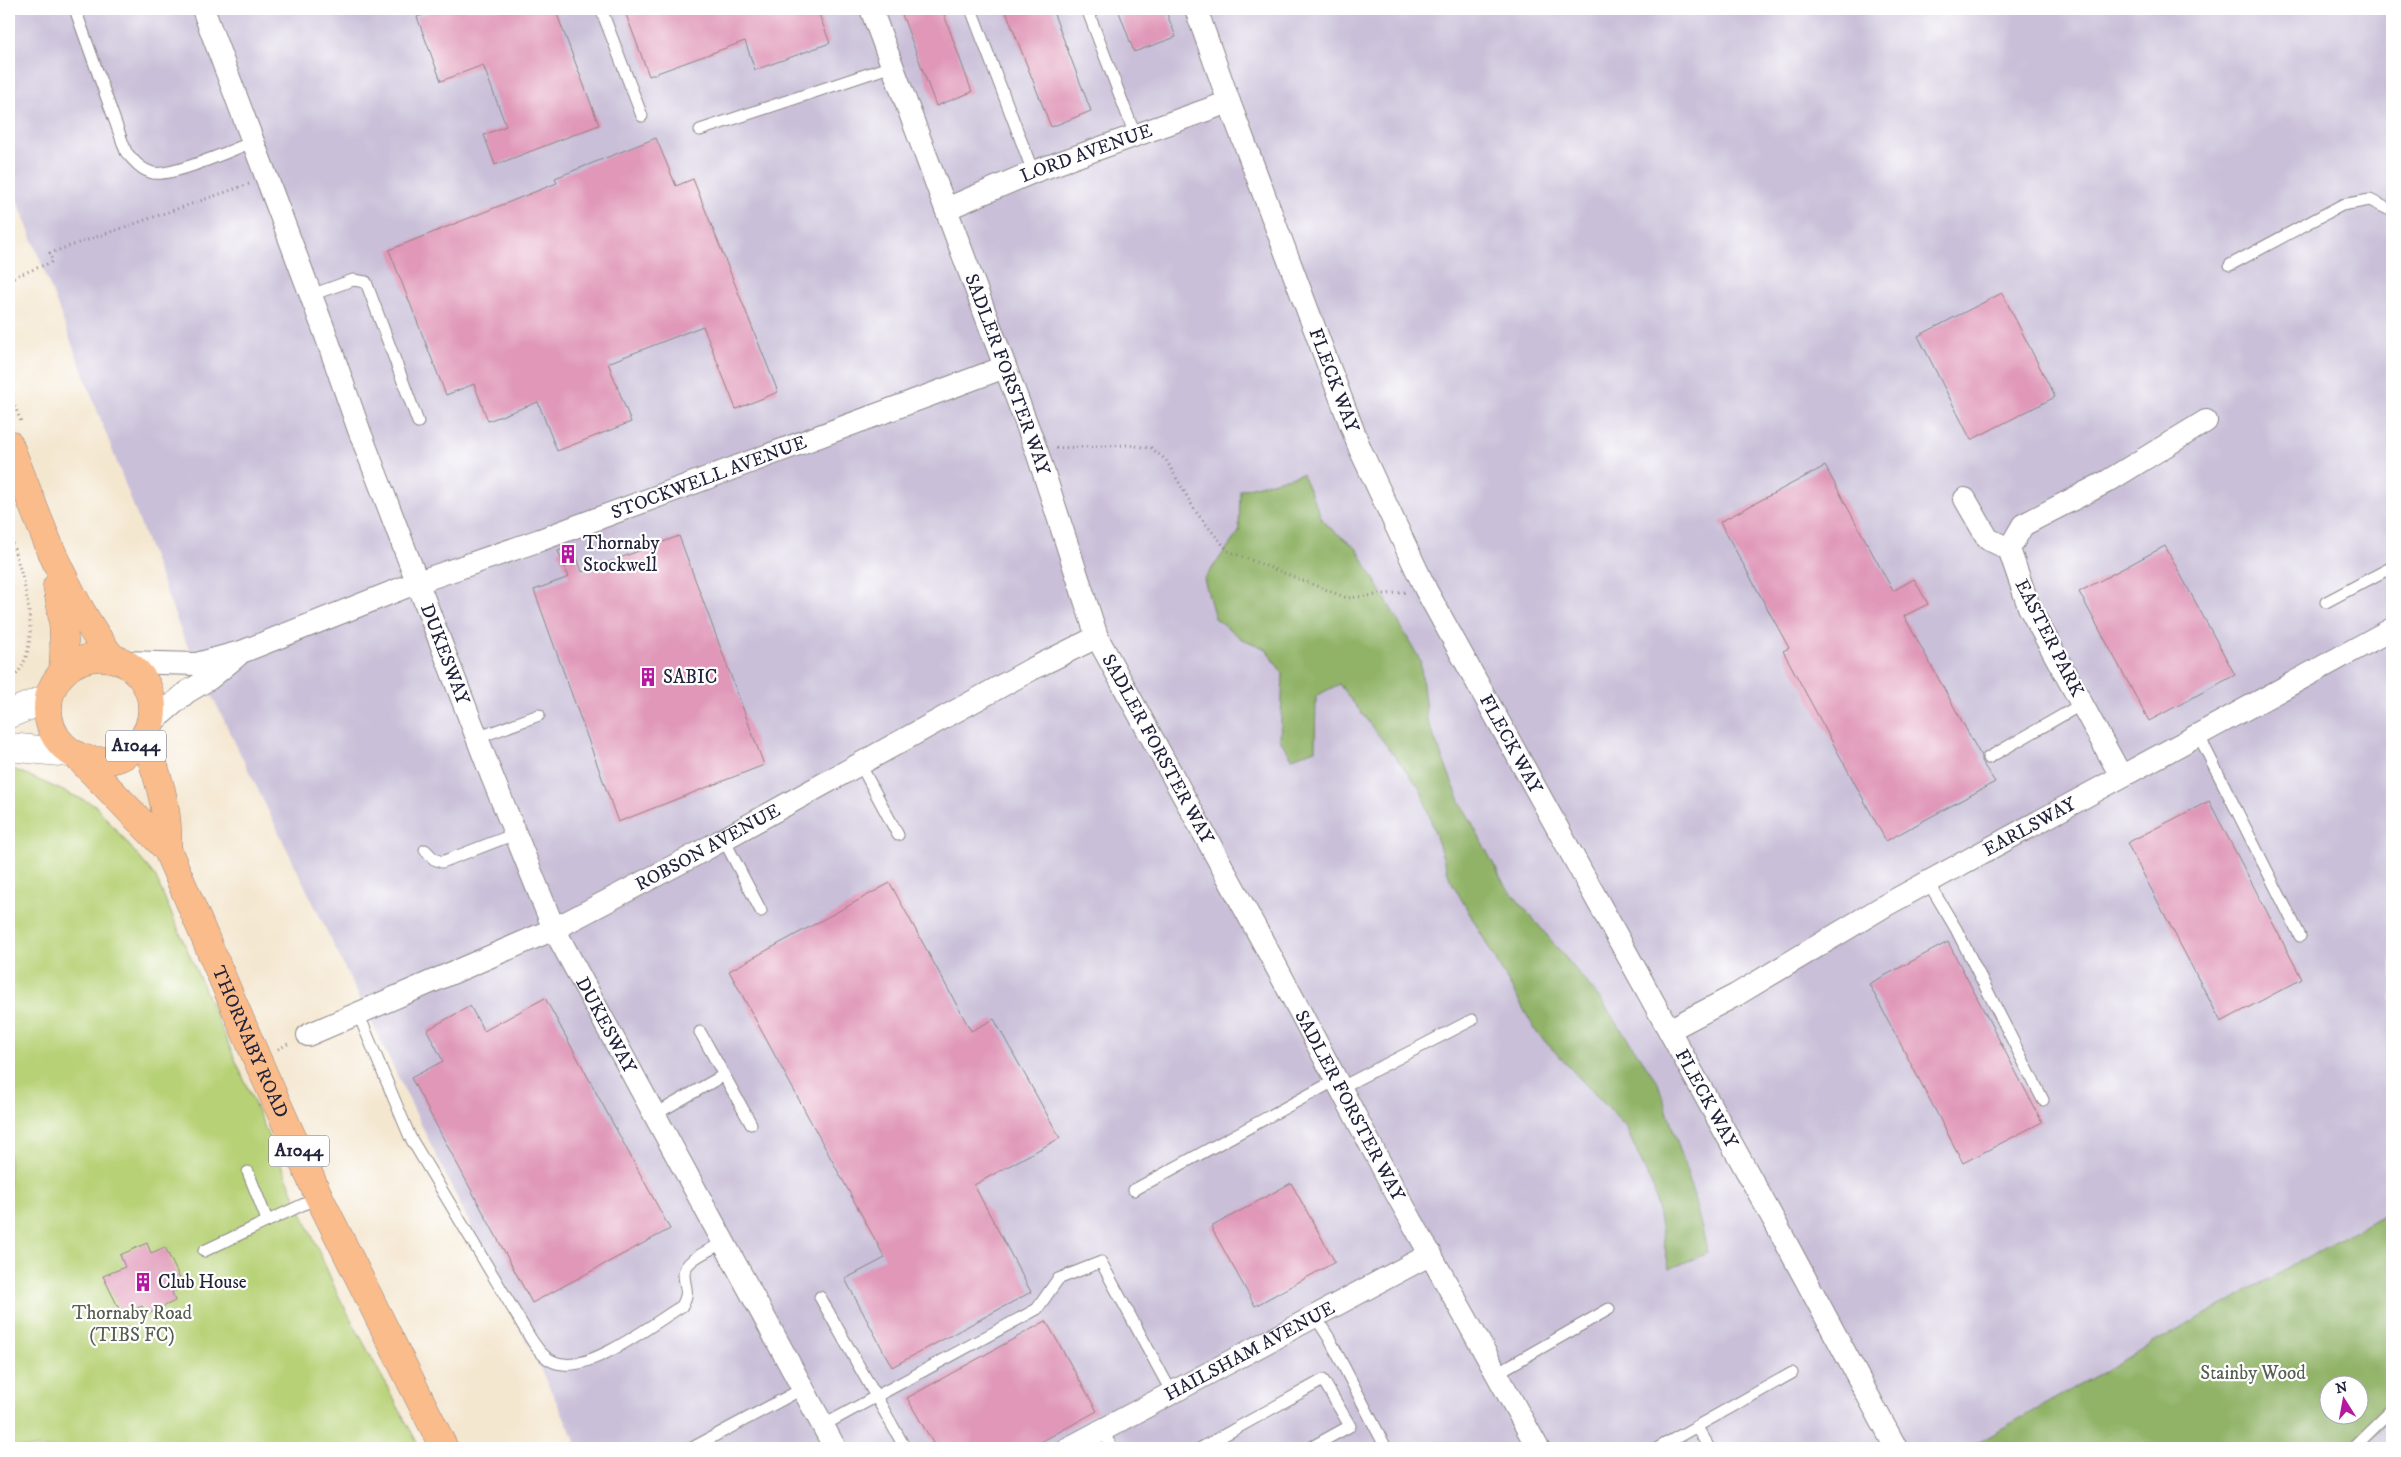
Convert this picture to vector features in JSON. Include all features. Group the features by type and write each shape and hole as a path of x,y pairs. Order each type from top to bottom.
{"main road":[{"name":"A1044","path":"16,436 47,544 64,619 66,642 63,671"},
{"name":"A1044","path":"47,544 82,616 118,660 138,673 148,688 152,706 147,730 131,751 114,759 96,762 74,755 59,742 51,729 47,714 48,698 53,684 63,671 85,658 118,660"},
{"name":"THORNABY ROAD","path":"147,730 169,830 167,848"},
{"name":"THORNABY ROAD","path":"74,755 167,848 257,1059 319,1197 444,1448"}],"street":[{"name":"DUKESWAY","path":"203,9 311,295 359,430 477,738 554,929 722,1243 835,1448"},
{"name":"SADLER FORSTER WAY","path":"872,9 1036,452 1096,637 1538,1448"},
{"name":"FLECK WAY","path":"1196,9 1229,102 1360,449 1426,590 1669,1030 1896,1448"},
{"name":"LORD AVENUE","path":"946,208 1033,172 1229,102"},
{"name":"STOCKWELL AVENUE","path":"118,660 196,664 244,651 418,582 549,537 1005,368"},
{"path":"1965,499 1988,539 2009,549 2023,525 2108,481 2206,421"},
{"name":"EASTER PARK","path":"2009,549 2029,607 2121,776"},
{"name":"EARLSWAY","path":"1669,1030 1736,995 1928,882 2392,629"},
{"name":"ROBSON AVENUE","path":"308,1035 554,929 1032,669 1096,637"},
{"name":"STOCKWELL AVENUE","path":"147,730 187,692 210,679 244,651"},
{"path":"9,714 48,698"},
{"path":"9,747 74,755"},
{"name":"HAILSHAM AVENUE","path":"1069,1448 1107,1439 1172,1393 1431,1254"}],"lane":[{"path":"75,9 126,152 138,166 154,173 172,172 252,142"},
{"path":"601,9 642,116"},
{"path":"971,9 1033,172"},
{"path":"1087,9 1135,135"},
{"path":"700,130 892,66"},
{"path":"2230,265 2342,205 2370,200 2392,210"},
{"path":"311,295 353,280 366,282 418,422"},
{"path":"2326,602 2392,567"},
{"path":"1988,758 2082,704"},
{"path":"477,738 539,715"},
{"path":"2198,734 2300,936"},
{"path":"860,764 898,835"},
{"path":"425,850 434,860 442,862 515,834"},
{"path":"723,838 760,911"},
{"path":"1928,882 1956,929 2043,1100"},
{"path":"358,1013 410,1136 539,1352 549,1360 572,1365 594,1359 682,1306 688,1295 684,1274 686,1266 722,1243"},
{"path":"1134,1190 1338,1084 1472,1020"},
{"path":"700,1032 750,1124"},
{"path":"654,1115 724,1075"},
{"path":"248,1172 268,1220"},
{"path":"204,1251 319,1197"},
{"path":"822,1426 1037,1309 1058,1279 1101,1262 1172,1393"},
{"path":"820,1297 874,1396 905,1448"},
{"path":"1497,1373 1609,1309"},
{"path":"1315,1316 1329,1338 1386,1448"},
{"path":"1658,1448 1792,1373"},
{"path":"1201,1448 1323,1380 1350,1426 1310,1448"},
{"path":"692,1448 802,1389"},
{"path":"2353,1448 2392,1410"},
{"path":"1697,1427 1709,1448"}],"path":[{"path":"9,279 52,262 50,254 266,178"},
{"path":"9,392 16,436"},
{"path":"1036,452 1041,449 1128,445 1150,448 1166,460 1196,512 1228,552 1347,598 1426,590"},
{"path":"9,534 26,594 29,632 28,654 24,666 9,681"},
{"path":"257,1059 308,1035"}],"shaded area":[{"path":"9,9 2392,9 2392,1210 1967,1448 579,1448 182,634 9,178"},
{"path":"2392,1418 2392,1448 2361,1448"}],"green space":[{"path":"1302,474 1324,523 1357,549 1420,660 1427,720 1459,799 1504,884 1601,1000 1658,1083 1688,1175 1708,1253 1669,1269 1654,1190 1625,1126 1537,1033 1450,879 1421,790 1339,684 1316,696 1315,750 1292,758 1280,740 1283,674 1266,649 1240,638 1215,618 1204,579 1239,532 1240,490"},
{"name":"Thornaby Road (TIBS FC)","path":"9,767 95,805 155,876 338,1295 420,1448 9,1448"},
{"name":"Stainby Wood","path":"2392,1210 2392,1418 2361,1448 1967,1448"}],"building":[{"path":"439,9 555,9 599,125 495,165 484,135 506,126 483,65 441,81 417,17"},
{"path":"624,9 817,9 830,43 755,70 745,41 649,76"},
{"path":"900,9 942,9 972,92 936,106"},
{"path":"1005,9 1052,9 1091,111 1051,127"},
{"path":"1118,9 1165,9 1176,37 1134,52"},
{"path":"656,138 676,186 693,179 778,392 736,409 703,326 608,363 631,422 557,451 538,402 488,421 474,384 446,395 389,250 557,183 555,178"},
{"path":"2002,293 2055,397 1971,440 1918,336"},
{"path":"1825,466 1893,591 1914,579 1928,604 1904,616 1981,756 1981,761 1995,782 1886,841 1783,651 1789,648 1720,522"},
{"name":"SABIC","path":"679,536 764,765 618,822 534,590 569,577 558,551 573,545 582,572"},
{"path":"2165,546 2235,675 2149,721 2079,592"},
{"path":"2209,801 2302,979 2221,1022 2127,843"},
{"path":"890,883 971,1031 994,1019 1060,1138 974,1185 1031,1292 892,1367 845,1279 885,1258 729,971"},
{"path":"1948,942 2042,1122 1963,1163 1869,984"},
{"path":"545,998 670,1229 532,1303 411,1078 443,1061 427,1030 470,1006 484,1031"},
{"path":"1291,1183 1335,1262 1255,1306 1211,1227"},
{"name":"Club House","path":"147,1243 151,1253 165,1247 184,1287 172,1292 175,1301 146,1315 142,1306 122,1315 103,1276 125,1267 120,1255"},
{"path":"1046,1321 1097,1411 1030,1448 936,1448 907,1398"}],"place":[{"name":"Thornaby Stockwell","path":"568,554"},
{"name":"SABIC","path":"648,677"},
{"name":"Club House","path":"143,1282"}]}
